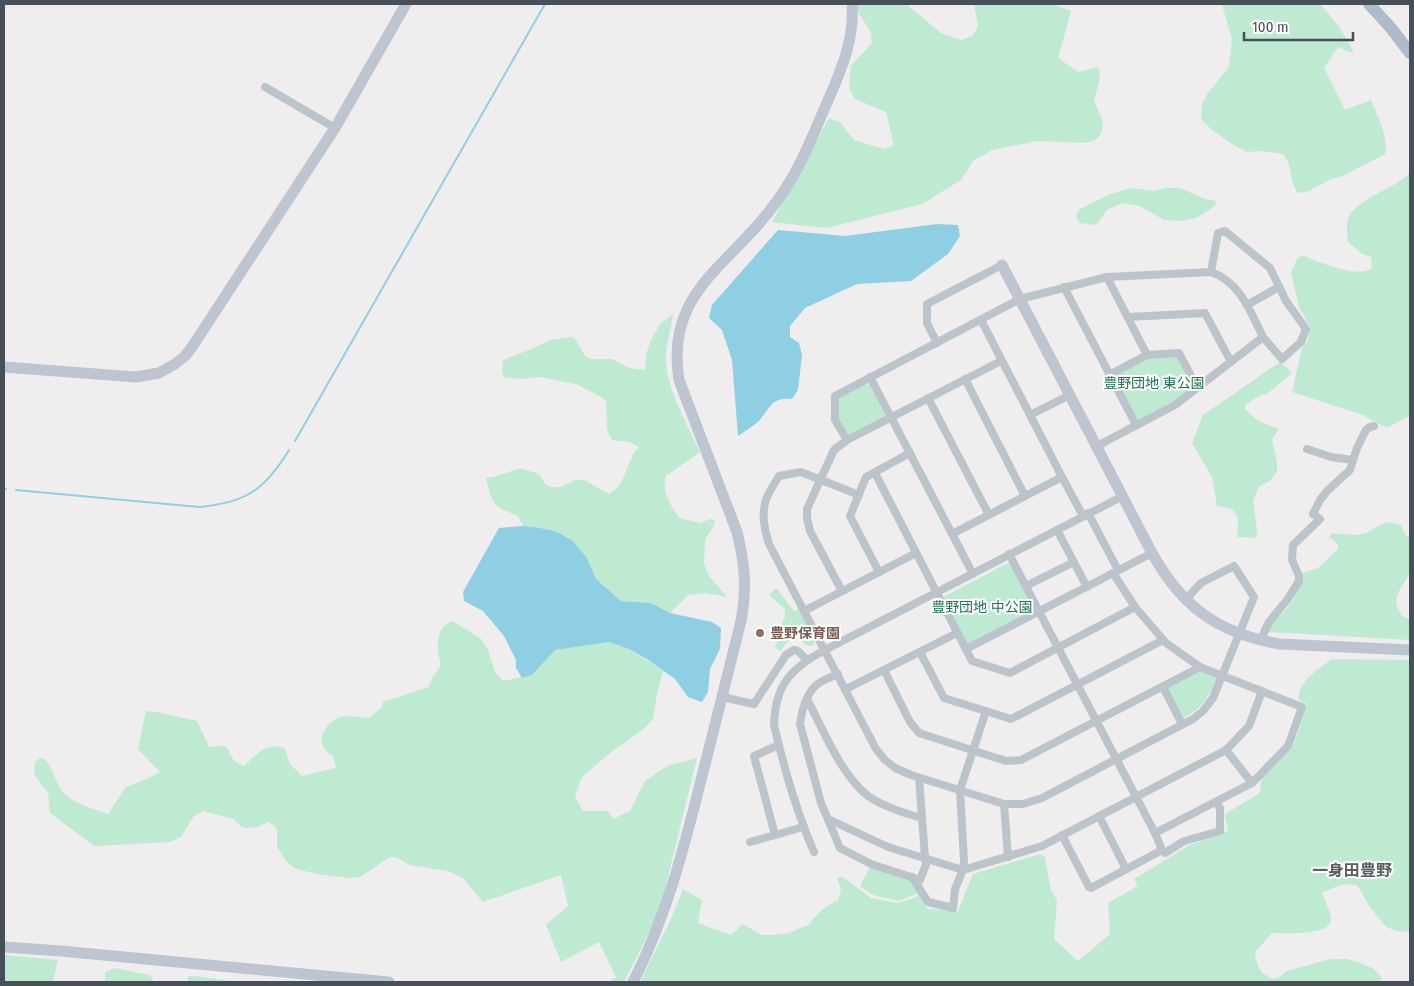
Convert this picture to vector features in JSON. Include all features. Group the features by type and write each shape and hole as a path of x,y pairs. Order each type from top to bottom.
{"main road":[{"path":"1369,4 1410,53"}],"street":[{"path":"4,367 136,377 159,373 185,356 335,128 406,4"},
{"path":"633,982 663,914 674,878 722,697 744,605 745,575 742,552 737,532 679,380 676,359 678,336 686,308 699,288 766,216 795,174 845,60 851,33 852,4"},
{"path":"265,87 335,128"},
{"path":"847,440 836,420 835,396 1020,299 1107,277 1211,272 1223,277 1238,290 1262,337 1282,359 1301,342 1306,329 1286,301 1270,268 1225,231 1218,233 1211,272"},
{"path":"937,344 927,323 927,304 1002,265 1152,553 1166,577 1186,599 1208,618 1239,634 1260,641 1287,645 1410,650"},
{"path":"1107,277 1147,355"},
{"path":"1064,288 1136,425"},
{"path":"1247,305 1279,288"},
{"path":"1128,317 1205,313 1231,362"},
{"path":"981,320 1062,477 1086,514 1135,607 1163,640 1200,667 1302,708 1288,746 1252,783 1155,833"},
{"path":"1096,446 1175,405 1262,337"},
{"path":"1109,375 1147,355 1180,353 1197,387"},
{"path":"842,591 808,525 807,509 834,450 847,440 1001,360"},
{"path":"870,377 973,574"},
{"path":"965,379 1025,496"},
{"path":"1030,415 1070,395"},
{"path":"928,398 989,515"},
{"path":"1260,641 1269,622 1287,600 1299,581 1299,576 1292,560 1293,545 1320,519 1313,514 1320,500 1330,487 1350,470 1357,448 1366,430 1374,426"},
{"path":"1307,449 1331,457 1353,460"},
{"path":"879,572 850,516 866,477 910,453"},
{"path":"859,495 801,472 779,476 767,497 764,511 765,530 769,544 876,749 895,768 919,778 1004,804 1023,804 1042,798 1193,719 1213,698 1254,597 1234,566 1201,583 1186,599"},
{"path":"875,473 972,661 1010,673 1135,607"},
{"path":"952,534 1062,477"},
{"path":"814,852 802,827 774,724 774,715 779,695 794,670 825,650 1123,496"},
{"path":"1057,530 1087,586"},
{"path":"804,610 916,553"},
{"path":"966,649 1152,553"},
{"path":"1009,554 1155,833 1162,850 1165,853 1184,841 1220,831 1220,808 1216,802"},
{"path":"1026,586 1074,562"},
{"path":"846,689 957,633"},
{"path":"920,652 944,698 1011,719 1163,640"},
{"path":"722,697 754,704 786,656 794,650 798,651 807,660"},
{"path":"884,670 914,729 919,733 1006,761 1021,760 1200,667"},
{"path":"838,674 819,683 813,689 806,699 800,724 821,802 840,848 871,864 920,880 926,858 919,778"},
{"path":"1163,687 1182,724"},
{"path":"828,819 872,841 963,870 1008,857 1042,846 1226,750 1248,726 1262,691"},
{"path":"806,699 844,770 859,788 884,805 922,818"},
{"path":"912,877 928,902 954,908 955,889 963,870 964,861 960,790 986,711"},
{"path":"775,835 754,756 779,745"},
{"path":"1226,750 1252,783"},
{"path":"1004,804 1008,857"},
{"path":"1099,816 1126,869"},
{"path":"750,842 802,827"},
{"path":"1062,835 1091,888 1162,850"},
{"path":"4,947 389,982"}],"green space":[{"path":"856,4 906,4 941,33 961,40 972,36 978,27 974,4 1053,4 1071,11 1058,58 1078,72 1099,67 1100,79 1094,100 1103,122 1102,133 1094,141 1083,143 1037,141 992,150 973,161 961,180 922,204 827,228 772,222 829,118 840,122 854,140 884,149 894,145 886,112 855,99 849,88 851,66 872,43 871,32 857,11"},
{"path":"1223,4 1319,4 1322,6 1340,28 1354,52 1338,47 1324,68 1345,110 1371,100 1384,133 1385,154 1345,175 1329,180 1309,191 1298,193 1293,183 1289,164 1283,154 1260,151 1248,152 1213,131 1201,119 1202,105 1207,94 1229,67 1232,39"},
{"path":"1410,173 1410,416 1387,428 1363,415 1292,392 1302,348 1308,340 1310,327 1299,307 1291,272 1298,257 1304,256 1348,271 1365,271 1372,268 1371,257 1361,253 1348,242 1348,218 1361,203 1396,184"},
{"path":"1131,188 1154,191 1165,188 1180,188 1205,199 1216,201 1215,206 1196,218 1180,221 1164,220 1139,206 1122,203 1107,210 1096,225 1079,223 1077,216 1080,209 1110,194"},
{"path":"673,314 667,349 667,371 678,407 700,452 666,476 666,493 679,518 700,523 710,519 715,520 705,540 704,564 709,576 727,597 705,593 688,595 670,613 651,603 621,601 596,579 587,558 573,541 534,527 523,526 518,516 498,507 492,499 486,478 523,469 539,474 545,484 550,487 561,487 575,480 581,480 609,494 614,491 621,483 633,454 639,447 629,442 612,440 607,429 606,401 576,384 539,377 521,379 504,377 502,372 503,360 550,340 571,337 576,340 585,356 590,359 612,359 629,368 645,370 646,354 652,338 660,324"},
{"name":"豊野団地 東公園","path":"1176,356 1192,387 1175,400 1138,421 1135,419 1115,378 1116,375 1148,358"},
{"path":"1280,362 1292,373 1267,394 1261,395 1246,404 1245,409 1258,421 1279,429 1272,439 1277,461 1277,472 1270,481 1259,486 1253,501 1257,530 1256,538 1237,537 1238,519 1234,511 1217,506 1212,477 1192,443 1203,415"},
{"path":"865,384 870,385 885,415 884,418 850,436 839,420 838,399"},
{"path":"1385,522 1401,525 1405,535 1410,537 1411,566 1398,593 1396,603 1403,617 1410,619 1410,640 1268,632 1271,622 1293,601 1302,573 1318,568 1338,549 1338,544 1329,537 1332,533 1355,535 1366,533"},
{"name":"豊野団地 中公園","path":"1008,563 1011,565 1033,608 1032,611 970,644 966,643 943,599 945,596"},
{"path":"776,588 794,611 799,609 816,640 812,646 806,645 799,638 788,641 781,651 775,648 783,629 782,623 785,617 785,609 769,595"},
{"path":"453,621 481,639 488,650 495,672 503,681 532,675 554,650 608,642 629,649 663,671 653,719 645,728 606,756 582,777 575,796 583,811 608,811 613,819 630,811 645,781 667,766 697,758 659,913 624,982 609,982 616,977 599,942 561,962 546,925 568,906 561,875 483,902 463,878 448,871 410,865 395,857 390,857 360,877 349,878 316,874 294,868 286,861 277,847 277,830 268,822 258,827 247,828 242,827 233,819 203,811 194,816 181,837 170,842 94,846 50,813 48,792 34,773 35,762 40,758 45,759 48,763 62,791 66,795 84,805 108,814 126,787 160,772 138,749 146,711 197,721 209,747 226,746 234,761 244,766 263,750 274,746 285,749 290,764 302,776 336,768 333,756 325,749 322,743 325,729 332,721 344,716 369,718 382,707 383,702 429,687 432,677 440,666 438,645 440,632 445,625"},
{"path":"1332,659 1410,660 1410,932 1397,931 1386,927 1369,906 1358,886 1348,884 1322,893 1331,917 1329,925 1315,931 1272,933 1256,951 1255,957 1262,973 1273,979 1278,978 1287,971 1330,959 1347,959 1374,969 1382,978 1380,982 640,982 672,917 683,889 702,900 698,923 731,935 743,924 762,935 773,935 789,933 808,925 824,908 838,900 841,889 837,878 842,877 871,898 898,903 919,896 928,909 958,911 973,874 1040,854 1045,857 1051,891 1057,900 1054,939 1078,961 1110,934 1108,903 1138,886 1134,879 1190,845 1228,831 1225,814 1260,792 1263,776 1292,747 1307,704 1299,700 1301,687 1315,671"},
{"path":"1201,670 1214,675 1217,679 1211,692 1203,702 1182,719 1166,689"},
{"path":"870,867 910,881 918,893 899,901 873,895 860,886"},
{"path":"4,955 58,960 53,982 4,982"},
{"path":"114,968 150,975 154,982 105,982 105,973"},
{"path":"189,976 195,976 237,982 187,982"}],"water":[{"path":"937,224 958,225 960,236 948,254 911,281 857,284 805,308 790,326 790,337 799,343 802,355 798,390 792,399 779,400 772,404 758,422 738,436 732,360 722,330 709,318 712,305 778,230 845,236"},
{"path":"523,526 555,531 573,541 587,558 596,579 621,601 651,603 670,613 712,622 721,628 720,649 710,669 708,692 702,702 688,697 675,679 648,660 629,649 609,642 555,650 532,675 522,678 516,668 516,660 504,636 483,611 464,601 463,592 499,528"}],"waterway":[{"path":"295,441 545,4"},
{"path":"16,490 199,507 215,505 241,498 262,485 289,450"}],"place":[{"name":"豊野保育園","path":"760,633"}],"district":[{"name":"一身田豊野","path":"1352,870"}]}
